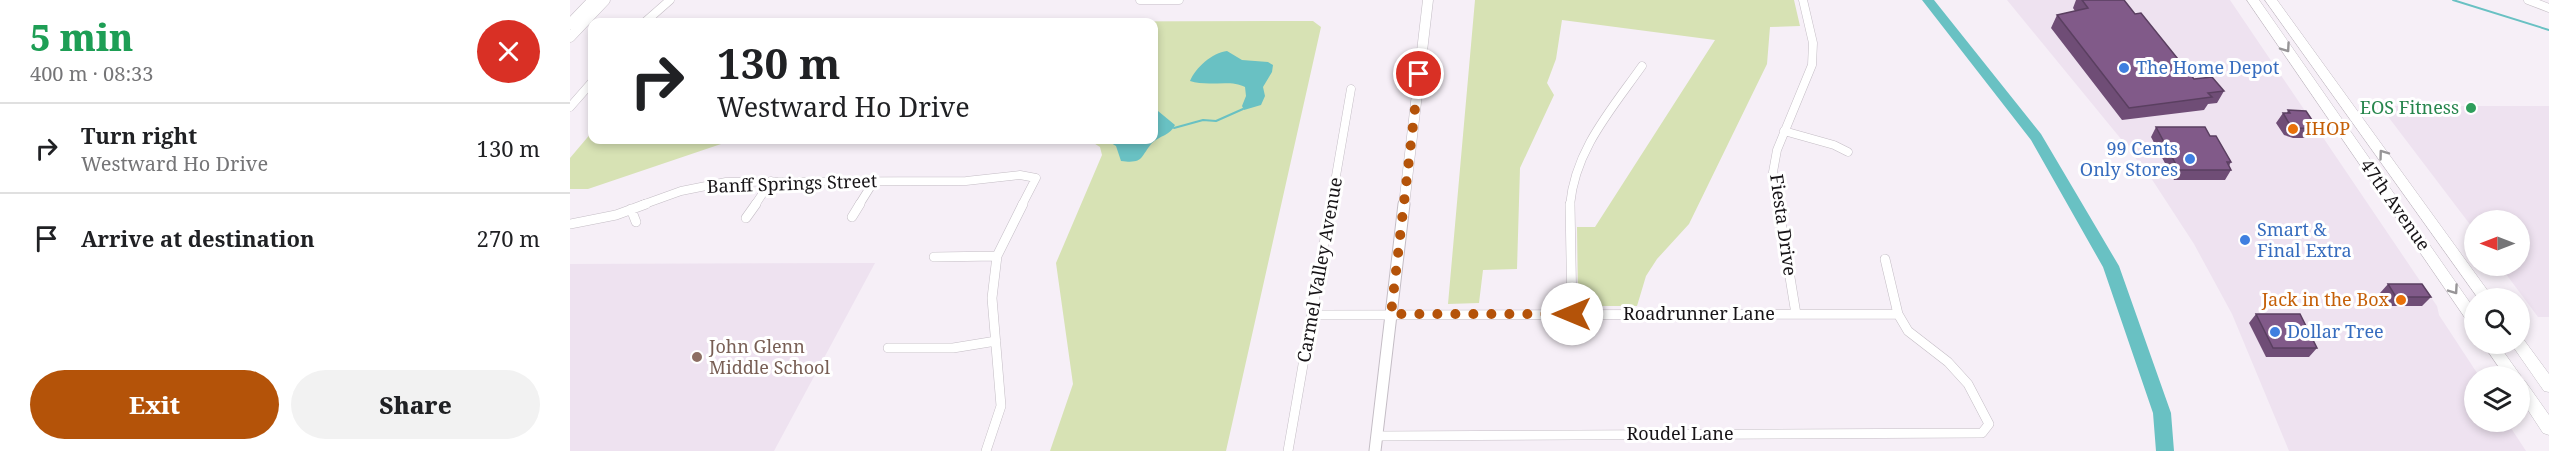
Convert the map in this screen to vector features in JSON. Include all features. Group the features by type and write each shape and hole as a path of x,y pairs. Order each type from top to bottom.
{"main road":[{"name":"47th Avenue","path":"2253,0 2464,305"},
{"name":"47th Avenue","path":"2271,0 2479,288"},
{"path":"2432,259 2459,261"},
{"path":"2526,354 2549,386"},
{"path":"2530,400 2549,428"}],"street":[{"path":"570,24 593,0"},
{"path":"570,37 605,0"},
{"path":"649,18 670,0"},
{"path":"1140,0 1179,0"},
{"path":"1375,451 1428,0"},
{"name":"Fiesta Drive","path":"1796,314 1774,184 1777,150 1812,65 1813,44 1803,0"},
{"path":"2528,0 2549,8"},
{"path":"1572,314 1571,200 1574,175 1581,157 1642,66"},
{"path":"570,107 588,87"},
{"name":"Carmel Valley Avenue","path":"1288,451 1351,89"},
{"path":"1784,131 1834,145 1848,152"},
{"name":"Banff Springs Street","path":"570,224 588,222 691,188 726,182 966,181 1020,175 1036,178 997,256"},
{"path":"746,218 771,181"},
{"path":"852,217 874,181"},
{"path":"631,209 636,222"},
{"path":"934,257 997,256 993,298 1001,406 986,451"},
{"path":"1885,259 1898,314"},
{"name":"Roadrunner Lane","path":"1313,315 1898,314"},
{"name":"Roudel Lane","path":"1377,435 1982,433 1989,424 1968,384 1948,362 1908,331 1898,314"},
{"path":"888,348 953,348 996,341"}],"shaded area":[{"path":"2007,0 2230,0 2437,306 2439,315 2472,366 2464,366 2464,432 2514,432 2526,451 2289,451 2232,314 2194,244 2153,181"},
{"path":"2380,106 2549,106 2549,317 2538,317 2530,306 2530,288 2516,288 2507,276 2530,276 2530,210 2464,210 2464,217"},
{"name":"John Glenn Middle School","path":"875,263 774,451 570,451 570,264"}],"green space":[{"path":"1475,0 1794,0 1800,26 1770,27 1767,64 1689,224 1657,259 1646,276 1637,306 1588,306 1578,297 1577,227 1595,227 1715,40 1562,20 1556,59 1547,83 1554,95 1520,168 1517,269 1483,270 1479,303 1448,304"},
{"path":"1158,21 1313,21 1321,27 1226,451 1050,451 1073,384 1056,263 1102,155 1100,147 1095,144 1158,144"},
{"path":"588,137 588,144 721,144 588,189 570,189 570,158"}],"water":[{"path":"1227,51 1242,60 1268,62 1273,65 1272,72 1263,87 1265,96 1261,105 1244,110 1242,106 1246,96 1245,87 1226,83 1190,81 1205,62"},
{"path":"1158,111 1175,125 1158,139"},
{"path":"1113,144 1151,144 1141,158 1128,162 1121,161 1116,146"}],"building":[{"name":"The Home Depot","path":"2082,0 2124,0 2135,14 2141,13 2194,79 2212,77 2224,91 2208,93 2212,97 2129,108 2057,15 2088,8"},
{"path":"2288,110 2306,111 2318,129 2290,125 2283,113 2290,113"},
{"name":"99 Cents Only Stores","path":"2156,127 2205,127 2210,136 2216,136 2231,162 2227,162 2231,170 2179,170"},
{"path":"2388,284 2422,284 2431,297 2396,297"},
{"path":"2256,314 2300,314 2317,348 2273,348"}],"waterway":[{"path":"1928,0 2036,137 2111,266 2162,413 2165,451"},
{"path":"2453,0 2549,30"},
{"path":"1174,128 1203,120 1216,121 1243,109"}],"place":[{"name":"The Home Depot","path":"2124,68"},
{"name":"EOS Fitness","path":"2471,108"},
{"name":"IHOP","path":"2293,129"},
{"name":"99 Cents Only Stores","path":"2190,159"},
{"name":"Smart & Final Extra","path":"2245,240"},
{"name":"Jack in the Box","path":"2401,300"},
{"name":"Dollar Tree","path":"2275,332"},
{"name":"John Glenn Middle School","path":"697,357"}],"route":[{"path":"1419,74 1391,314 1572,314"}]}
